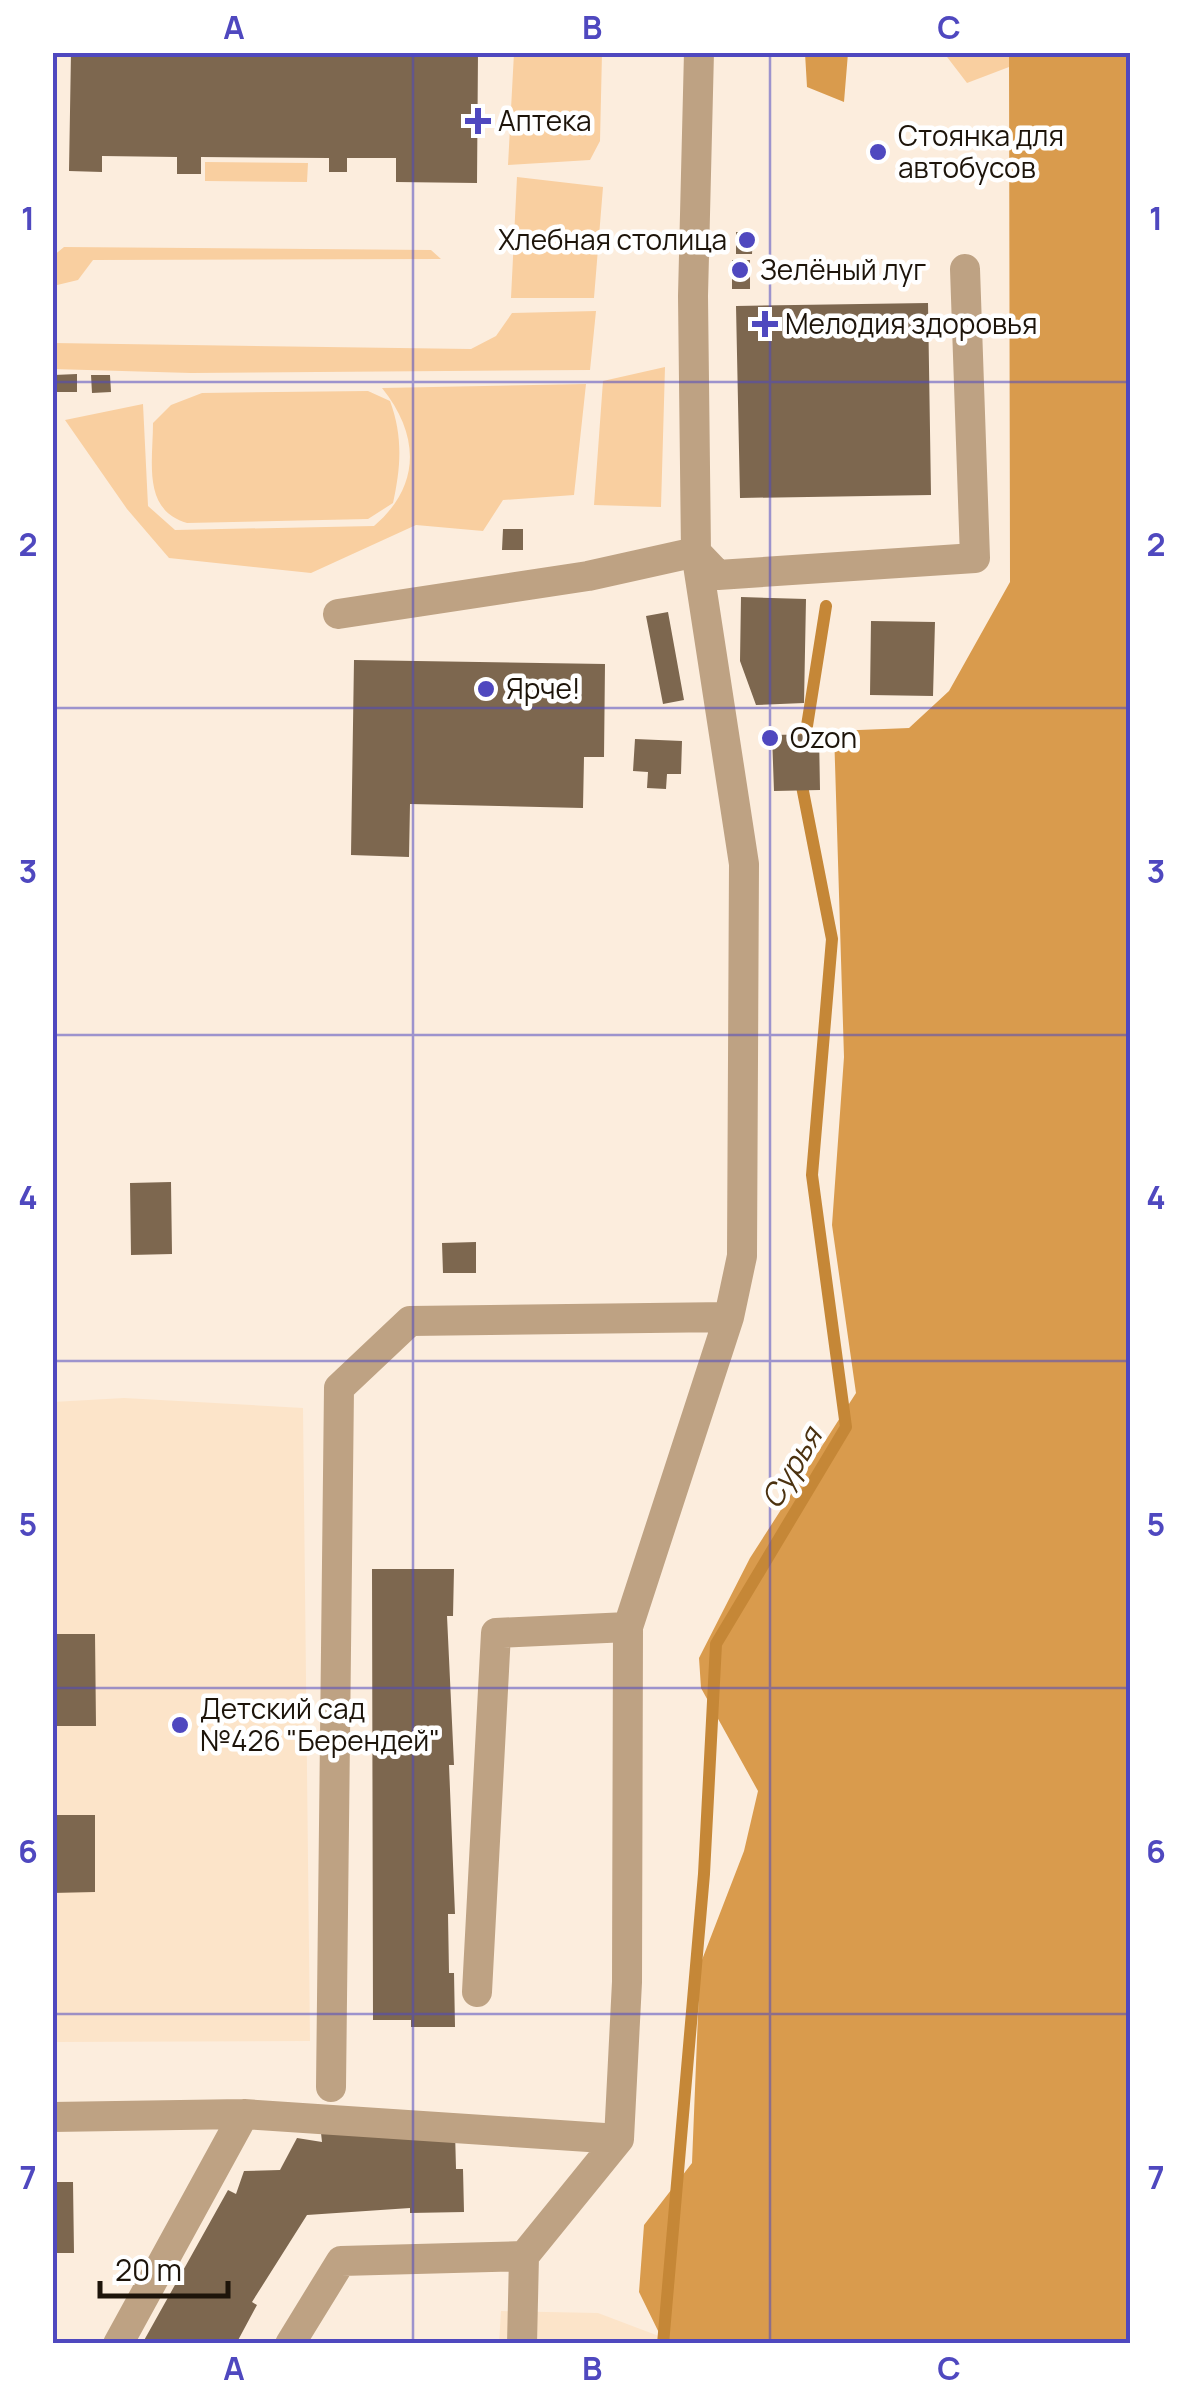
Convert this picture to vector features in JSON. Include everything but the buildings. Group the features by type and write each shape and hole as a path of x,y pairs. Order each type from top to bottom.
{"street":[{"path":"522,2344 524,2256 619,2139 627,1982 628,1627 729,1317 742,1256 744,864 696,552 693,296 699,52"},
{"path":"696,552 718,575 975,558 965,269"},
{"path":"338,614 588,576 696,552"},
{"path":"331,2087 339,1388 410,1321 729,1317"},
{"path":"476,1992 496,1633 628,1627"},
{"path":"52,2117 244,2114 619,2139"},
{"path":"118,2344 244,2114"},
{"path":"290,2344 341,2261 524,2256"}],"shaded area":[{"path":"514,53 602,53 600,141 590,160 508,165"},
{"path":"805,53 848,53 844,102 807,87"},
{"path":"944,53 1009,53 1009,67 967,83"},
{"path":"1009,53 1130,53 1130,2343 664,2343 639,2292 644,2225 692,2163 700,1965 744,1851 758,1791 701,1688 699,1658 750,1558 856,1393 832,1225 844,1057 834,731 909,728 949,691 1010,582"},
{"path":"205,162 308,163 307,182 205,181"},
{"path":"517,177 603,187 594,298 511,298"},
{"path":"64,247 431,250 441,259 93,260 78,280 53,286 53,256"},
{"path":"596,311 590,370 191,373 53,369 53,343 471,349 496,336 512,313"},
{"path":"665,367 661,507 594,505 603,381"},
{"path":"586,384 574,495 503,500 483,531 416,525 311,573 169,558 127,509 65,420 143,404 148,506 175,530 374,526 400,494 410,460 403,424 382,388"},
{"path":"368,391 390,401 399,452 393,503 368,519 187,523 173,517 156,496 153,423 171,405 202,393"},
{"name":"Детский сад №426 \"Берендей\"","path":"124,1398 303,1408 310,2041 53,2042 53,1402"},
{"path":"501,2311 598,2313 664,2338 664,2343 499,2344"}],"waterway":[{"name":"Сурья","path":"803,751 826,606"},
{"name":"Сурья","path":"663,2344 704,1874 716,1644 846,1427 812,1175 832,939 800,776"}],"place":[{"name":"Аптека","path":"478,121"},
{"name":"Стоянка для автобусов","path":"878,152"},
{"name":"Хлебная столица","path":"747,240"},
{"name":"Зелёный луг","path":"740,270"},
{"name":"Мелодия здоровья","path":"765,324"},
{"name":"Ярче!","path":"486,689"},
{"name":"Ozon","path":"770,738"},
{"name":"Детский сад №426 \"Берендей\"","path":"180,1725"}]}
